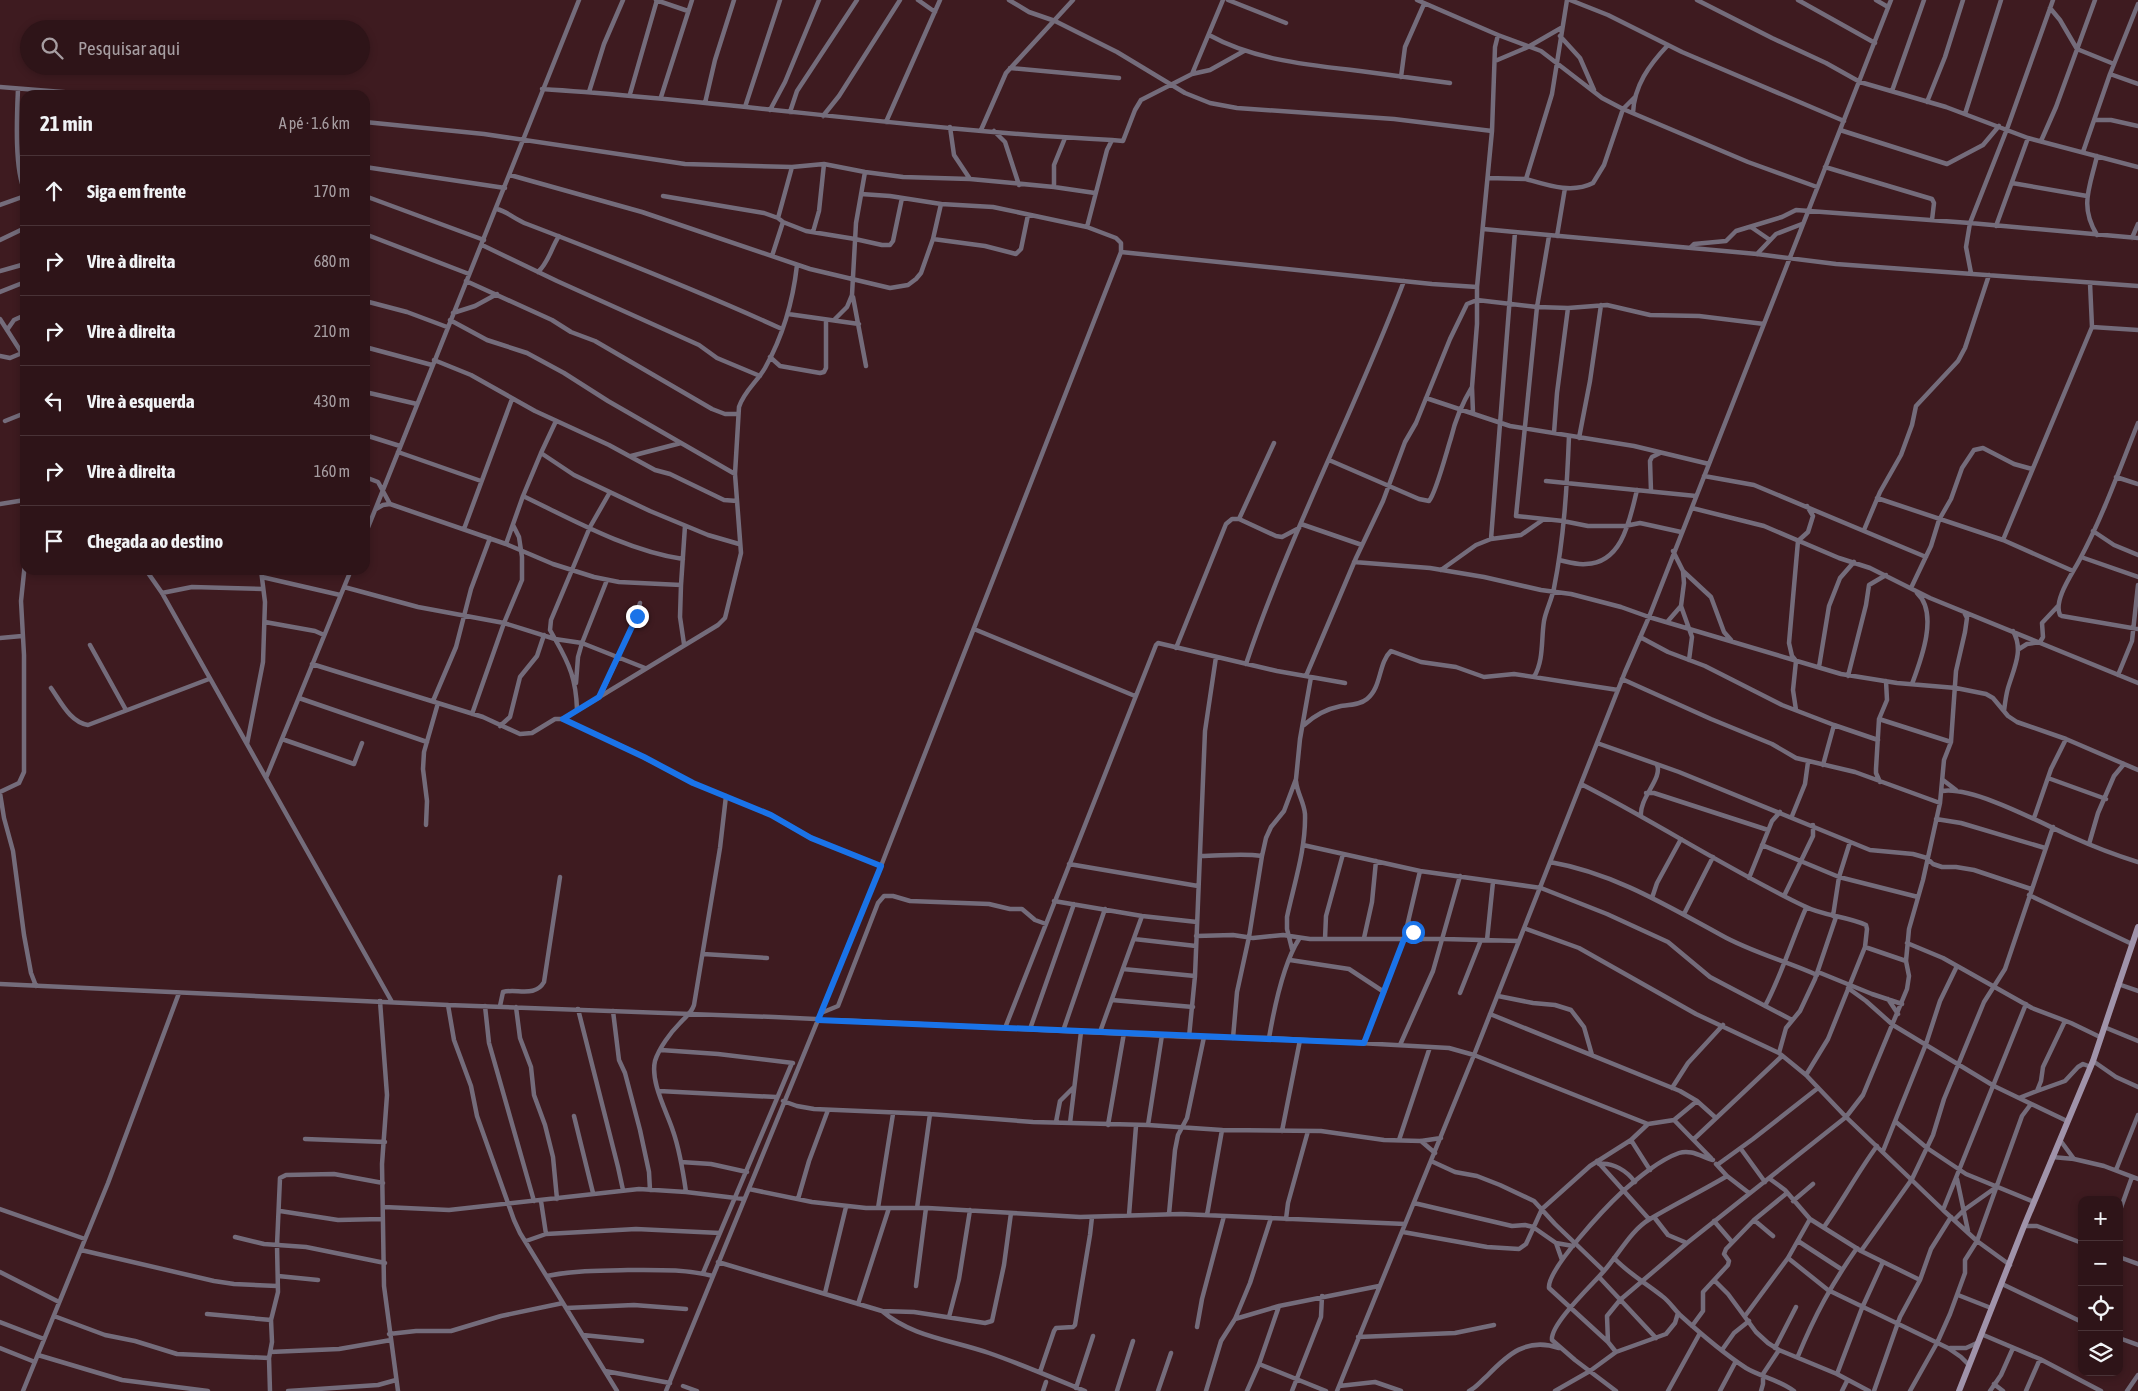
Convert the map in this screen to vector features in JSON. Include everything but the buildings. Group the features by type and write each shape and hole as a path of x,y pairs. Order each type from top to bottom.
{"street":[{"path":"370,517 375,510 447,327 483,243 542,89 579,0"},
{"path":"589,92 604,44 623,0"},
{"path":"630,94 656,0 688,11"},
{"path":"661,97 692,0"},
{"path":"705,103 715,60 734,0"},
{"path":"745,107 780,0"},
{"path":"770,110 788,78 819,0"},
{"path":"790,112 797,91 857,0"},
{"path":"824,116 839,96 900,0"},
{"path":"918,0 935,12"},
{"path":"886,122 940,0"},
{"path":"1009,0 1028,12 1055,21 1117,52 1197,99 1237,108 1358,116 1492,131"},
{"path":"981,130 1003,77 1073,0"},
{"path":"1192,74 1223,0"},
{"path":"1228,0 1286,23"},
{"path":"1417,0 1498,35 1541,51 1596,94 1623,109 1748,162 1817,187"},
{"path":"1526,179 1552,94 1560,36 1568,0 1608,15 1668,45 1844,121"},
{"path":"1697,0 1708,3 1772,38 1826,63 1860,82 1965,114 2028,138 2138,167"},
{"path":"1798,0 1875,43"},
{"path":"1876,0 1888,7"},
{"path":"1338,1389 1498,996 1622,679 1649,617 1891,0"},
{"path":"1892,91 1924,0"},
{"path":"1927,102 1945,58 1963,0"},
{"path":"1965,114 2001,0"},
{"path":"1971,273 1966,247 1970,223 2007,129 2053,0"},
{"path":"2041,141 2056,107 2095,0"},
{"path":"1401,77 1405,47 1424,4"},
{"path":"2083,152 2110,74 2138,4"},
{"path":"2050,8 2060,20 2077,49 2114,64"},
{"path":"2132,18 2138,17"},
{"path":"1495,62 1528,47 1562,28"},
{"path":"1209,35 1244,51 1314,65 1450,84"},
{"path":"1473,413 1472,387 1476,347 1477,287 1492,131 1498,35"},
{"path":"1560,36 1580,58 1596,94"},
{"path":"1633,113 1635,97 1647,69 1668,45"},
{"path":"542,89 630,94 886,122 1065,138 1123,141 1141,100 1192,74 1210,70 1244,51"},
{"path":"1010,68 1119,78"},
{"path":"2110,74 2138,84"},
{"path":"0,87 31,90"},
{"path":"18,88 16,120 20,153"},
{"path":"1488,178 1526,179 1565,188 1585,186 1596,181 1604,165 1623,109 1635,97"},
{"path":"2094,120 2111,120 2138,126"},
{"path":"370,123 484,134 684,164 792,167 824,164 903,177 970,179 1095,193"},
{"path":"1840,130 1920,157 1947,164 1984,145 1999,126"},
{"path":"950,127 954,155 970,179"},
{"path":"994,131 1005,142 1019,184"},
{"path":"1054,187 1054,165 1065,138"},
{"path":"1996,226 2028,138"},
{"path":"1087,227 1103,160 1112,140"},
{"path":"2097,156 2086,196 2090,224 2098,235"},
{"path":"814,232 819,211 824,164"},
{"path":"778,218 792,167"},
{"path":"1825,167 1932,199 1934,203 1932,220"},
{"path":"370,168 505,188"},
{"path":"834,320 848,306 852,295 855,239 860,194 865,172"},
{"path":"510,175 642,212 797,265 890,288 908,285 921,273 933,239 941,204"},
{"path":"2012,183 2086,196"},
{"path":"1557,236 1565,188"},
{"path":"666,1391 881,866 1121,252 1121,243 1116,238 1087,227 992,208 860,194"},
{"path":"663,196 764,213 806,231 882,245 890,245 893,241 902,198"},
{"path":"0,205 20,198"},
{"path":"370,198 469,233 483,243 538,272 699,344 717,358 760,376"},
{"path":"496,209 524,223 752,314 782,329"},
{"path":"1690,248 1694,244 1726,241 1736,231 1752,228 1782,217 1793,210 2135,238 2138,224"},
{"path":"933,239 985,246 1016,254 1021,249 1028,215"},
{"path":"772,256 783,222"},
{"path":"1757,254 1770,240 1786,228 1802,224"},
{"path":"1752,228 1770,240"},
{"path":"1483,229 1789,257 1836,264 2138,286"},
{"path":"0,240 20,230"},
{"path":"1491,539 1515,232"},
{"path":"370,236 469,274"},
{"path":"538,272 545,264 552,246 559,236"},
{"path":"1549,236 1538,307 1516,516 1563,521 1588,526 1625,526 1640,523 1681,532"},
{"path":"1121,252 1404,282 1477,287"},
{"path":"0,271 20,265"},
{"path":"563,719 684,644 718,626 725,618 740,560 736,474 738,414 743,397 760,376 770,357 788,314 797,265"},
{"path":"1864,530 1877,498 1901,455 1912,425 1916,406 1958,361 1965,348 1989,275"},
{"path":"466,281 556,321 571,332 595,341 712,409 725,414 738,414"},
{"path":"1246,664 1278,576 1404,282"},
{"path":"2003,540 2092,327 2090,283"},
{"path":"0,292 20,284"},
{"path":"453,313 475,306 497,294"},
{"path":"852,295 866,366"},
{"path":"1233,1038 1237,992 1249,938 1266,838 1284,811 1296,779 1308,677 1354,562 1389,485 1407,438 1416,423 1464,306 1477,300 1538,307 1568,308 1601,305 1615,306 1650,315 1698,316 1764,324"},
{"path":"370,302 407,312 447,327"},
{"path":"1579,438 1590,381 1601,305"},
{"path":"1554,433 1568,308"},
{"path":"788,314 859,324"},
{"path":"7,330 14,320 20,317"},
{"path":"0,319 20,350"},
{"path":"450,320 487,340 533,356 736,474"},
{"path":"770,357 780,366 824,372 826,368 826,320"},
{"path":"2092,327 2138,330"},
{"path":"370,349 433,363 471,376 631,456 648,467 676,477 724,500 737,501"},
{"path":"0,356 10,358 20,354"},
{"path":"1329,460 1419,499 1429,501 1446,458 1452,433 1472,387"},
{"path":"370,393 417,404"},
{"path":"464,530 512,398"},
{"path":"1426,398 1500,423 1660,452 1709,464"},
{"path":"5,421 20,415"},
{"path":"506,544 523,496 556,420"},
{"path":"2136,628 2062,616 2058,613 2063,590 2093,531 2138,423"},
{"path":"1534,677 1540,662 1541,636 1554,591 1559,560 1567,482 1569,436"},
{"path":"370,437 400,446"},
{"path":"2132,439 2138,441"},
{"path":"631,456 681,443"},
{"path":"1239,519 1274,443"},
{"path":"1910,587 1926,557 1939,520 1951,498 1962,468 1977,448 1987,450 2014,464 2032,469"},
{"path":"398,452 481,481"},
{"path":"1650,491 1650,461 1652,457 1660,452"},
{"path":"541,453 574,475 610,492 685,526 713,537 739,544"},
{"path":"1704,476 1754,484 1776,495 1829,514 1843,523 1926,557"},
{"path":"2116,477 2138,484"},
{"path":"370,479 378,482 390,504"},
{"path":"1546,481 1696,496"},
{"path":"1559,560 1588,564 1605,559 1612,554 1621,542 1637,490"},
{"path":"576,685 565,656 550,630 550,624 590,527 610,492"},
{"path":"523,496 622,543 668,557 683,559"},
{"path":"1877,498 2003,540 2073,571"},
{"path":"0,504 20,501"},
{"path":"375,510 383,505 390,504 490,538 572,570 607,580 681,585"},
{"path":"1796,710 1793,690 1796,661 1792,656 1789,643 1798,541 1808,532 1812,516 1807,506"},
{"path":"1692,508 1764,526 1886,575 1964,612 2138,682"},
{"path":"1176,648 1226,524 1232,519 1239,519 1276,536 1282,536 1300,526 1362,545"},
{"path":"1441,570 1476,545 1491,539 1521,535 1544,519"},
{"path":"472,714 504,623 522,580 519,537 513,525"},
{"path":"684,644 680,617 685,526"},
{"path":"2093,531 2114,545 2138,555"},
{"path":"426,825 427,801 422,769 427,742 436,702 456,647 463,616 490,538"},
{"path":"1674,551 1683,571 1684,583 1681,606 1690,628 1692,639 1689,660"},
{"path":"2081,557 2138,577"},
{"path":"1354,562 1484,576 1621,607 1848,676 1956,688 1986,694 2008,716 2017,722 2066,739 2138,770"},
{"path":"1819,667 1829,606 1840,578 1854,562"},
{"path":"1683,571 1711,597 1724,632 1732,641"},
{"path":"24,575 21,601 24,655 24,772 19,783 0,792 4,818 13,851 31,973 36,986"},
{"path":"149,575 162,594 392,1002"},
{"path":"266,778 348,575"},
{"path":"1848,676 1866,605 1869,585 1886,575"},
{"path":"246,744 263,662 265,622 262,577 340,595"},
{"path":"577,710 578,657 607,580"},
{"path":"2118,675 2136,628 2138,585"},
{"path":"162,594 192,587 263,588"},
{"path":"344,587 408,604 504,623 555,639 582,643 646,668"},
{"path":"1910,587 1922,598 1928,616 1920,663 1912,684"},
{"path":"599,697 635,620 640,603"},
{"path":"2040,642 2043,638 2042,623 2059,605"},
{"path":"1668,621 1681,606"},
{"path":"1608,1342 1606,1316 1620,1300 1714,1221 1846,1117 1863,1096 1882,1046 1902,1004 1909,976 1906,961 1907,943 1940,803 1944,760 1951,742 1956,671 1967,618 1964,612"},
{"path":"1967,618 1972,614"},
{"path":"265,622 315,631 324,635"},
{"path":"974,629 1135,696"},
{"path":"2004,711 2008,688 2014,674 2019,649 2012,630"},
{"path":"500,726 510,717 520,677 537,656 544,635"},
{"path":"0,638 22,636"},
{"path":"1640,637 1668,652 1705,666 1732,681 1796,710 1878,740"},
{"path":"2019,649 2027,644 2040,642"},
{"path":"1005,1028 1156,645 1158,643 1216,658 1346,683"},
{"path":"90,645 126,710"},
{"path":"1303,726 1321,712 1353,705 1367,699 1374,691 1385,660 1391,651 1421,662 1456,667 1484,677 1514,674 1618,690"},
{"path":"1189,1037 1195,976 1205,731 1216,658"},
{"path":"312,664 487,719 515,732 528,734 555,719 563,719 644,757 693,783 771,815 811,838 881,866"},
{"path":"51,688 73,719 80,723 88,724 209,679"},
{"path":"1622,679 1772,744 1796,758 1855,772 1931,798 1940,803"},
{"path":"1880,782 1876,773 1879,719 1887,700 1886,681"},
{"path":"299,698 427,742"},
{"path":"1879,719 1951,742"},
{"path":"1823,765 1834,725"},
{"path":"282,739 354,764 362,743"},
{"path":"2034,818 2048,778 2066,739"},
{"path":"1597,743 1792,816 1870,850 1902,852 1927,858 1933,864 1942,867 1974,870 2032,889"},
{"path":"1792,816 1805,784 1808,762"},
{"path":"1641,816 1640,808 1646,793 1658,774 1657,764"},
{"path":"2089,844 2098,813 2106,799 2114,776 2124,764"},
{"path":"2048,778 2106,799"},
{"path":"1269,1038 1277,995 1290,960 1292,949 1287,917 1303,846 1304,806 1296,779"},
{"path":"1943,780 1957,790"},
{"path":"1581,784 1634,811 1749,878 1806,908 1866,925 1865,947 1828,1040 1806,1075"},
{"path":"1651,786 1654,793"},
{"path":"1942,791 1957,790 1975,795 2034,818 2089,844 2138,862"},
{"path":"1646,793 1654,793 1768,830"},
{"path":"686,1192 681,1162 673,1130 664,1110 655,1066 661,1050 680,1023 691,1014 696,997 720,848 726,796"},
{"path":"1634,811 1640,808"},
{"path":"1749,878 1768,830 1775,816 1780,812"},
{"path":"1936,819 1960,823 2045,848"},
{"path":"1784,896 1813,836 1814,826"},
{"path":"1798,1356 1816,1312 1828,1290 1912,1179 1927,1148 1944,1098 1984,1002 2004,969 2053,827"},
{"path":"1652,898 1655,886 1681,839"},
{"path":"1694,1139 1780,1054 1786,1028 1800,1011 1817,974 1835,917 1839,877 1850,842"},
{"path":"1762,845 1839,877 1918,897"},
{"path":"1303,846 1420,871 1541,888 1607,914 1668,942 1710,977 1792,1020"},
{"path":"1200,856 1225,856 1239,853 1262,856"},
{"path":"1325,939 1326,916 1343,854"},
{"path":"1684,914 1713,857"},
{"path":"1364,938 1372,902 1376,861"},
{"path":"1550,862 1576,866 1619,881 1684,914 1722,936 1817,974 1902,1004"},
{"path":"1069,864 1198,886"},
{"path":"1364,1043 1404,939 1420,871"},
{"path":"1400,1045 1433,971 1444,939 1460,876"},
{"path":"500,1006 503,992 509,990 529,992 542,986 544,982 560,877"},
{"path":"1487,940 1493,882"},
{"path":"2029,895 2134,940"},
{"path":"821,1013 838,1006 878,903 884,896 893,896 910,901 989,904 1022,909 1035,920 1046,924"},
{"path":"1054,901 1142,916 1196,922"},
{"path":"1030,1029 1074,904"},
{"path":"1765,1006 1779,980 1784,960 1806,908"},
{"path":"1062,1031 1105,910"},
{"path":"1100,1032 1142,916"},
{"path":"1408,922 1413,932 1420,939"},
{"path":"1958,1391 2052,1157 2092,1064 2138,927"},
{"path":"1524,928 1579,948 1696,1014 1723,1025 1780,1054 1806,1075 1846,1117 1943,1210 1977,1241 2010,1265"},
{"path":"1196,936 1234,935 1249,938 1289,936 1299,939 1364,938 1519,941"},
{"path":"1134,939 1196,946"},
{"path":"1292,949 1299,939"},
{"path":"1460,994 1481,940"},
{"path":"1907,943 1926,949 2038,1011 2065,1021 2100,1038"},
{"path":"1865,947 1906,961"},
{"path":"703,954 767,958"},
{"path":"1290,960 1349,969 1384,992"},
{"path":"1883,1151 1926,1044 1940,1001 1957,966"},
{"path":"1123,969 1195,976"},
{"path":"0,984 1189,1037 1269,1038 1430,1047 1454,1049 1474,1055 1648,1124 1674,1120 1697,1101"},
{"path":"2118,984 2138,992"},
{"path":"1849,986 1893,1025 1994,1086 2067,1121"},
{"path":"23,1391 81,1250 179,993"},
{"path":"1498,996 1555,1005 1572,1010 1584,1027 1592,1055"},
{"path":"1888,998 1898,1014"},
{"path":"1112,1000 1193,1006"},
{"path":"380,1002 387,1095 383,1183 384,1207 382,1219 385,1263 384,1286 398,1391"},
{"path":"1943,1210 2026,1004"},
{"path":"448,1005 454,1040 471,1086 477,1116 520,1233 617,1391"},
{"path":"485,1006 489,1043 534,1201"},
{"path":"516,1007 520,1038 531,1067 534,1095 545,1125 553,1157 557,1199"},
{"path":"578,1009 623,1190"},
{"path":"613,1011 619,1060 640,1130 649,1172 650,1190"},
{"path":"1490,1014 1672,1088 1697,1101 1716,1118"},
{"path":"2037,1091 2043,1067 2065,1021"},
{"path":"1672,1088 1688,1063 1723,1025"},
{"path":"2104,1027 2138,1041"},
{"path":"1070,1123 1081,1032"},
{"path":"1108,1125 1124,1033"},
{"path":"1148,1125 1162,1035"},
{"path":"1169,1214 1175,1150 1181,1128 1187,1118 1204,1037"},
{"path":"1282,1130 1300,1040"},
{"path":"1585,1052 1588,1046"},
{"path":"1399,1140 1430,1047"},
{"path":"661,1050 718,1054 799,1064"},
{"path":"703,1273 792,1063"},
{"path":"2019,1098 2065,1081 2083,1064 2092,1064 2138,1087"},
{"path":"1056,1122 1060,1101 1074,1087"},
{"path":"1717,1165 1741,1149 1818,1088"},
{"path":"659,1091 776,1097"},
{"path":"784,1101 803,1108 893,1114 930,1114 1222,1130 1308,1131 1341,1133 1373,1140 1421,1141 1440,1138"},
{"path":"1910,1391 1937,1343 1958,1295 1965,1273 1964,1262 1977,1241 2017,1136 2022,1116 2031,1104"},
{"path":"798,1199 809,1161 828,1110"},
{"path":"878,1208 893,1114"},
{"path":"917,1208 930,1114"},
{"path":"2116,1170 2138,1115"},
{"path":"574,1116 593,1193"},
{"path":"1674,1120 1725,1174 1749,1194"},
{"path":"1896,1122 1927,1148 1960,1171 2034,1202"},
{"path":"1403,1232 1487,1247 1516,1250 1526,1244 1542,1209 1598,1162 1632,1140 1648,1124"},
{"path":"1129,1215 1136,1126"},
{"path":"1206,1215 1222,1130"},
{"path":"1286,1219 1288,1203 1308,1131"},
{"path":"2060,1138 2074,1159"},
{"path":"305,1139 385,1142"},
{"path":"1632,1140 1650,1170"},
{"path":"1421,1141 1435,1153"},
{"path":"1691,1152 1698,1144"},
{"path":"1824,1227 1849,1191 1855,1175 1877,1146"},
{"path":"1741,1149 1767,1180 1787,1193 1810,1219 1859,1250 1920,1280"},
{"path":"1616,1352 1608,1342 1549,1288 1554,1270 1574,1244 1622,1192 1650,1170 1679,1153 1691,1152 1713,1160"},
{"path":"2052,1157 2074,1159 2116,1170 2138,1179"},
{"path":"1725,1174 1726,1159"},
{"path":"1431,1161 1449,1170 1477,1176 1500,1185 1534,1202 1574,1244 1604,1271"},
{"path":"681,1162 711,1164 747,1172"},
{"path":"1598,1162 1624,1170 1635,1182"},
{"path":"1598,1162 1622,1192 1648,1219"},
{"path":"270,1391 271,1320 278,1292 277,1245 280,1180 282,1176 334,1174 383,1183"},
{"path":"1616,1391 1560,1349 1553,1342 1552,1336 1570,1308 1648,1219 1725,1174"},
{"path":"2123,1202 2132,1178"},
{"path":"1957,1179 1968,1232"},
{"path":"1793,1201 1814,1184"},
{"path":"1874,1391 1897,1325 1920,1280 1932,1249 1952,1218 1996,1187"},
{"path":"749,1189 846,1207 926,1208 1092,1217 1169,1214 1206,1215 1405,1224"},
{"path":"384,1207 448,1210 541,1201 623,1190 686,1192 744,1199"},
{"path":"1692,1326 1703,1311 1702,1294 1728,1265 1729,1260 1724,1252 1754,1220 1787,1193"},
{"path":"541,1201 546,1234"},
{"path":"1414,1203 1512,1226 1525,1225 1533,1227 1556,1242 1574,1244"},
{"path":"824,1293 846,1207"},
{"path":"858,1304 889,1208"},
{"path":"916,1286 926,1208"},
{"path":"0,1209 85,1239"},
{"path":"949,1318 959,1279 970,1210"},
{"path":"280,1211 338,1220 382,1219"},
{"path":"718,1262 882,1311 914,1312 985,1323 992,1321 1006,1257 1012,1213"},
{"path":"1196,1327 1224,1216"},
{"path":"1040,1372 1056,1328 1074,1327 1075,1325 1092,1217"},
{"path":"1654,1217 1668,1235 1687,1243"},
{"path":"1206,1391 1221,1341 1234,1319 1250,1283 1272,1218"},
{"path":"1745,1316 1788,1258 1810,1219"},
{"path":"1754,1220 1773,1236"},
{"path":"1714,1221 1732,1242"},
{"path":"2024,1226 2037,1226 2078,1241"},
{"path":"526,1241 546,1234 636,1229 720,1233"},
{"path":"235,1238 306,1248 385,1263"},
{"path":"1798,1241 1842,1270"},
{"path":"1556,1242 1562,1260"},
{"path":"81,1250 214,1281 277,1286"},
{"path":"1614,1258 1642,1282 1664,1297 1692,1326 1736,1361 1750,1370 1783,1383 1794,1391"},
{"path":"1788,1258 1828,1290 1948,1348 1968,1364"},
{"path":"2123,1258 2138,1264"},
{"path":"1837,1374 1862,1308 1883,1262"},
{"path":"548,1276 592,1270 668,1270 703,1273 713,1276"},
{"path":"0,1272 60,1302"},
{"path":"278,1276 318,1280"},
{"path":"1599,1277 1656,1338"},
{"path":"1714,1280 1728,1294 1756,1332 1777,1349 1798,1356 1869,1391"},
{"path":"2002,1284 2078,1320"},
{"path":"1234,1319 1322,1296 1380,1286"},
{"path":"1958,1295 1991,1308"},
{"path":"1292,1391 1321,1317 1322,1296"},
{"path":"389,1334 416,1331 451,1331 501,1316 563,1303"},
{"path":"566,1308 634,1305 686,1309"},
{"path":"1247,1391 1259,1364 1279,1306"},
{"path":"1761,1391 1763,1374 1777,1349 1796,1307"},
{"path":"882,1311 899,1323 928,1335 988,1352 1085,1391"},
{"path":"1555,1391 1590,1371 1616,1352 1666,1334 1675,1324 1678,1313"},
{"path":"207,1314 271,1320"},
{"path":"54,1316 105,1335 135,1341 176,1354 269,1358"},
{"path":"1675,1324 1686,1320"},
{"path":"1722,1350 1734,1333 1749,1321"},
{"path":"0,1322 44,1339"},
{"path":"1358,1338 1455,1333 1494,1325"},
{"path":"1668,1391 1700,1333"},
{"path":"1981,1334 2040,1359 2099,1391"},
{"path":"583,1335 642,1341"},
{"path":"1076,1388 1093,1336"},
{"path":"2123,1339 2138,1345"},
{"path":"270,1352 339,1349 390,1340"},
{"path":"1117,1391 1133,1341"},
{"path":"1948,1348 1966,1348 1977,1343"},
{"path":"1469,1391 1521,1347 1548,1345 1560,1349"},
{"path":"0,1348 35,1362"},
{"path":"1990,1391 2014,1348"},
{"path":"1158,1391 1171,1353"},
{"path":"38,1355 122,1380 208,1391"},
{"path":"2026,1391 2040,1359"},
{"path":"1720,1391 1736,1361"},
{"path":"1259,1364 1326,1391"},
{"path":"605,1371 670,1383"},
{"path":"2127,1391 2138,1375"},
{"path":"288,1391 378,1385 396,1380"},
{"path":"1842,1391 1847,1381"},
{"path":"1043,1391 1046,1382"},
{"path":"1338,1389 1375,1382 1401,1391"},
{"path":"1994,1384 2003,1391"},
{"path":"683,1386 697,1391"}],"route":[{"path":"637,616 599,697 563,719 614,742 693,783 758,808 811,838 881,866 818,1020 1364,1043 1404,939 1420,939 1413,932"}]}
